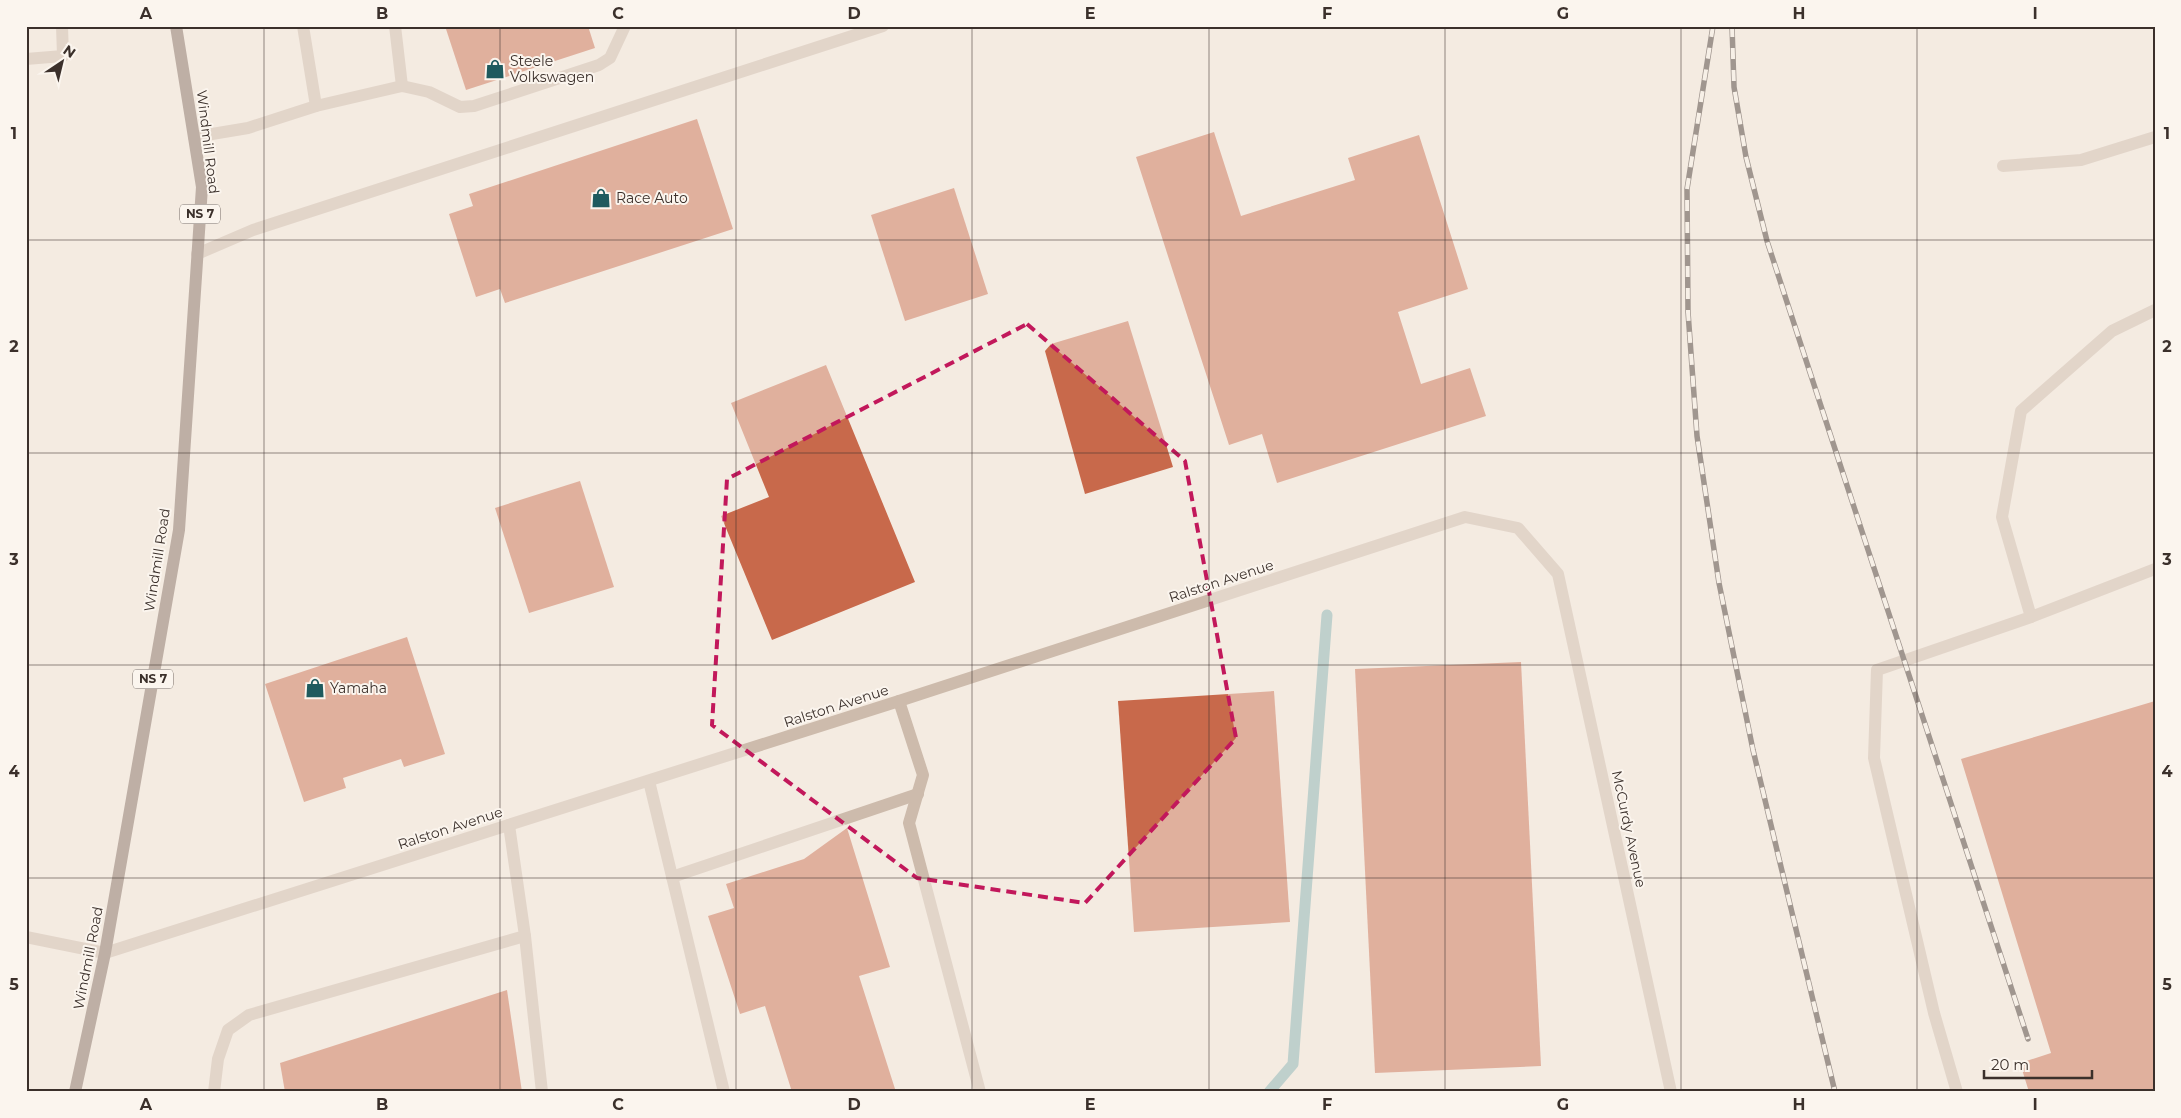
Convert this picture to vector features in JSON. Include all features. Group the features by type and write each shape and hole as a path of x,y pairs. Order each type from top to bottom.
{"main road":[{"name":"Windmill Road","path":"75,1092 105,953 179,530 202,187 176,26"}],"street":[{"path":"26,59 62,56 62,26"},
{"path":"303,26 316,106"},
{"path":"395,26 402,86"},
{"path":"194,137 248,128 316,106 402,86 430,92 460,107 474,106 599,64 610,58 625,26"},
{"path":"197,254 253,230 883,26"},
{"path":"2003,166 2081,160 2155,137"},
{"path":"2031,616 2002,517 2021,411 2112,331 2155,310"},
{"name":"Ralston Avenue","path":"105,953 899,702 1465,517 1518,528 1558,574"},
{"path":"1957,1092 1934,1013 1874,758 1877,670 2031,616 2155,569"},
{"name":"McCurdy Avenue","path":"1558,574 1671,1092"},
{"path":"899,702 923,775 909,823 980,1092"},
{"path":"649,781 724,1092"},
{"path":"672,877 918,794"},
{"path":"509,825 525,936 542,1092"},
{"path":"214,1092 218,1059 228,1030 249,1016 525,936"},
{"path":"26,937 105,953"}],"highlighted area":[{"path":"1027,324 1185,461 1236,738 1085,903 917,878 712,725 727,479"}],"building":[{"name":"Steele Volkswagen","path":"445,26 588,26 595,48 466,90"},
{"path":"697,119 733,229 505,303 500,289 476,297 449,214 473,206 469,194"},
{"path":"1214,132 1241,216 1355,180 1348,158 1419,135 1468,289 1398,312 1421,384 1470,368 1486,416 1277,483 1262,434 1229,445 1136,157"},
{"path":"954,188 988,294 905,321 871,215"},
{"path":"1128,321 1173,467 1085,494 1045,351 1051,344"},
{"path":"826,365 915,582 772,640 721,516 769,497 731,403"},
{"path":"580,481 614,587 529,613 495,508"},
{"path":"407,637 445,754 404,767 401,759 343,778 346,788 304,802 265,684"},
{"path":"1521,662 1541,1066 1375,1073 1355,669"},
{"path":"1274,691 1290,922 1134,932 1118,701"},
{"path":"2155,701 2155,1092 2029,1092 2020,1063 2051,1053 1961,759"},
{"path":"847,828 890,967 859,976 896,1092 792,1092 765,1006 740,1014 708,916 734,908 726,884 804,859"},
{"path":"507,990 522,1092 285,1092 280,1063"}],"waterway":[{"path":"1269,1092 1293,1064 1327,615"}],"railway":[{"path":"1713,26 1687,189 1688,312 1697,436 1719,583 1753,750 1835,1092"},
{"path":"1732,26 1734,87 1746,157 1767,241 2028,1039"}],"place":[{"name":"Steele Volkswagen","path":"495,69"},
{"name":"Race Auto","path":"601,198"},
{"name":"Yamaha","path":"315,688"}]}
